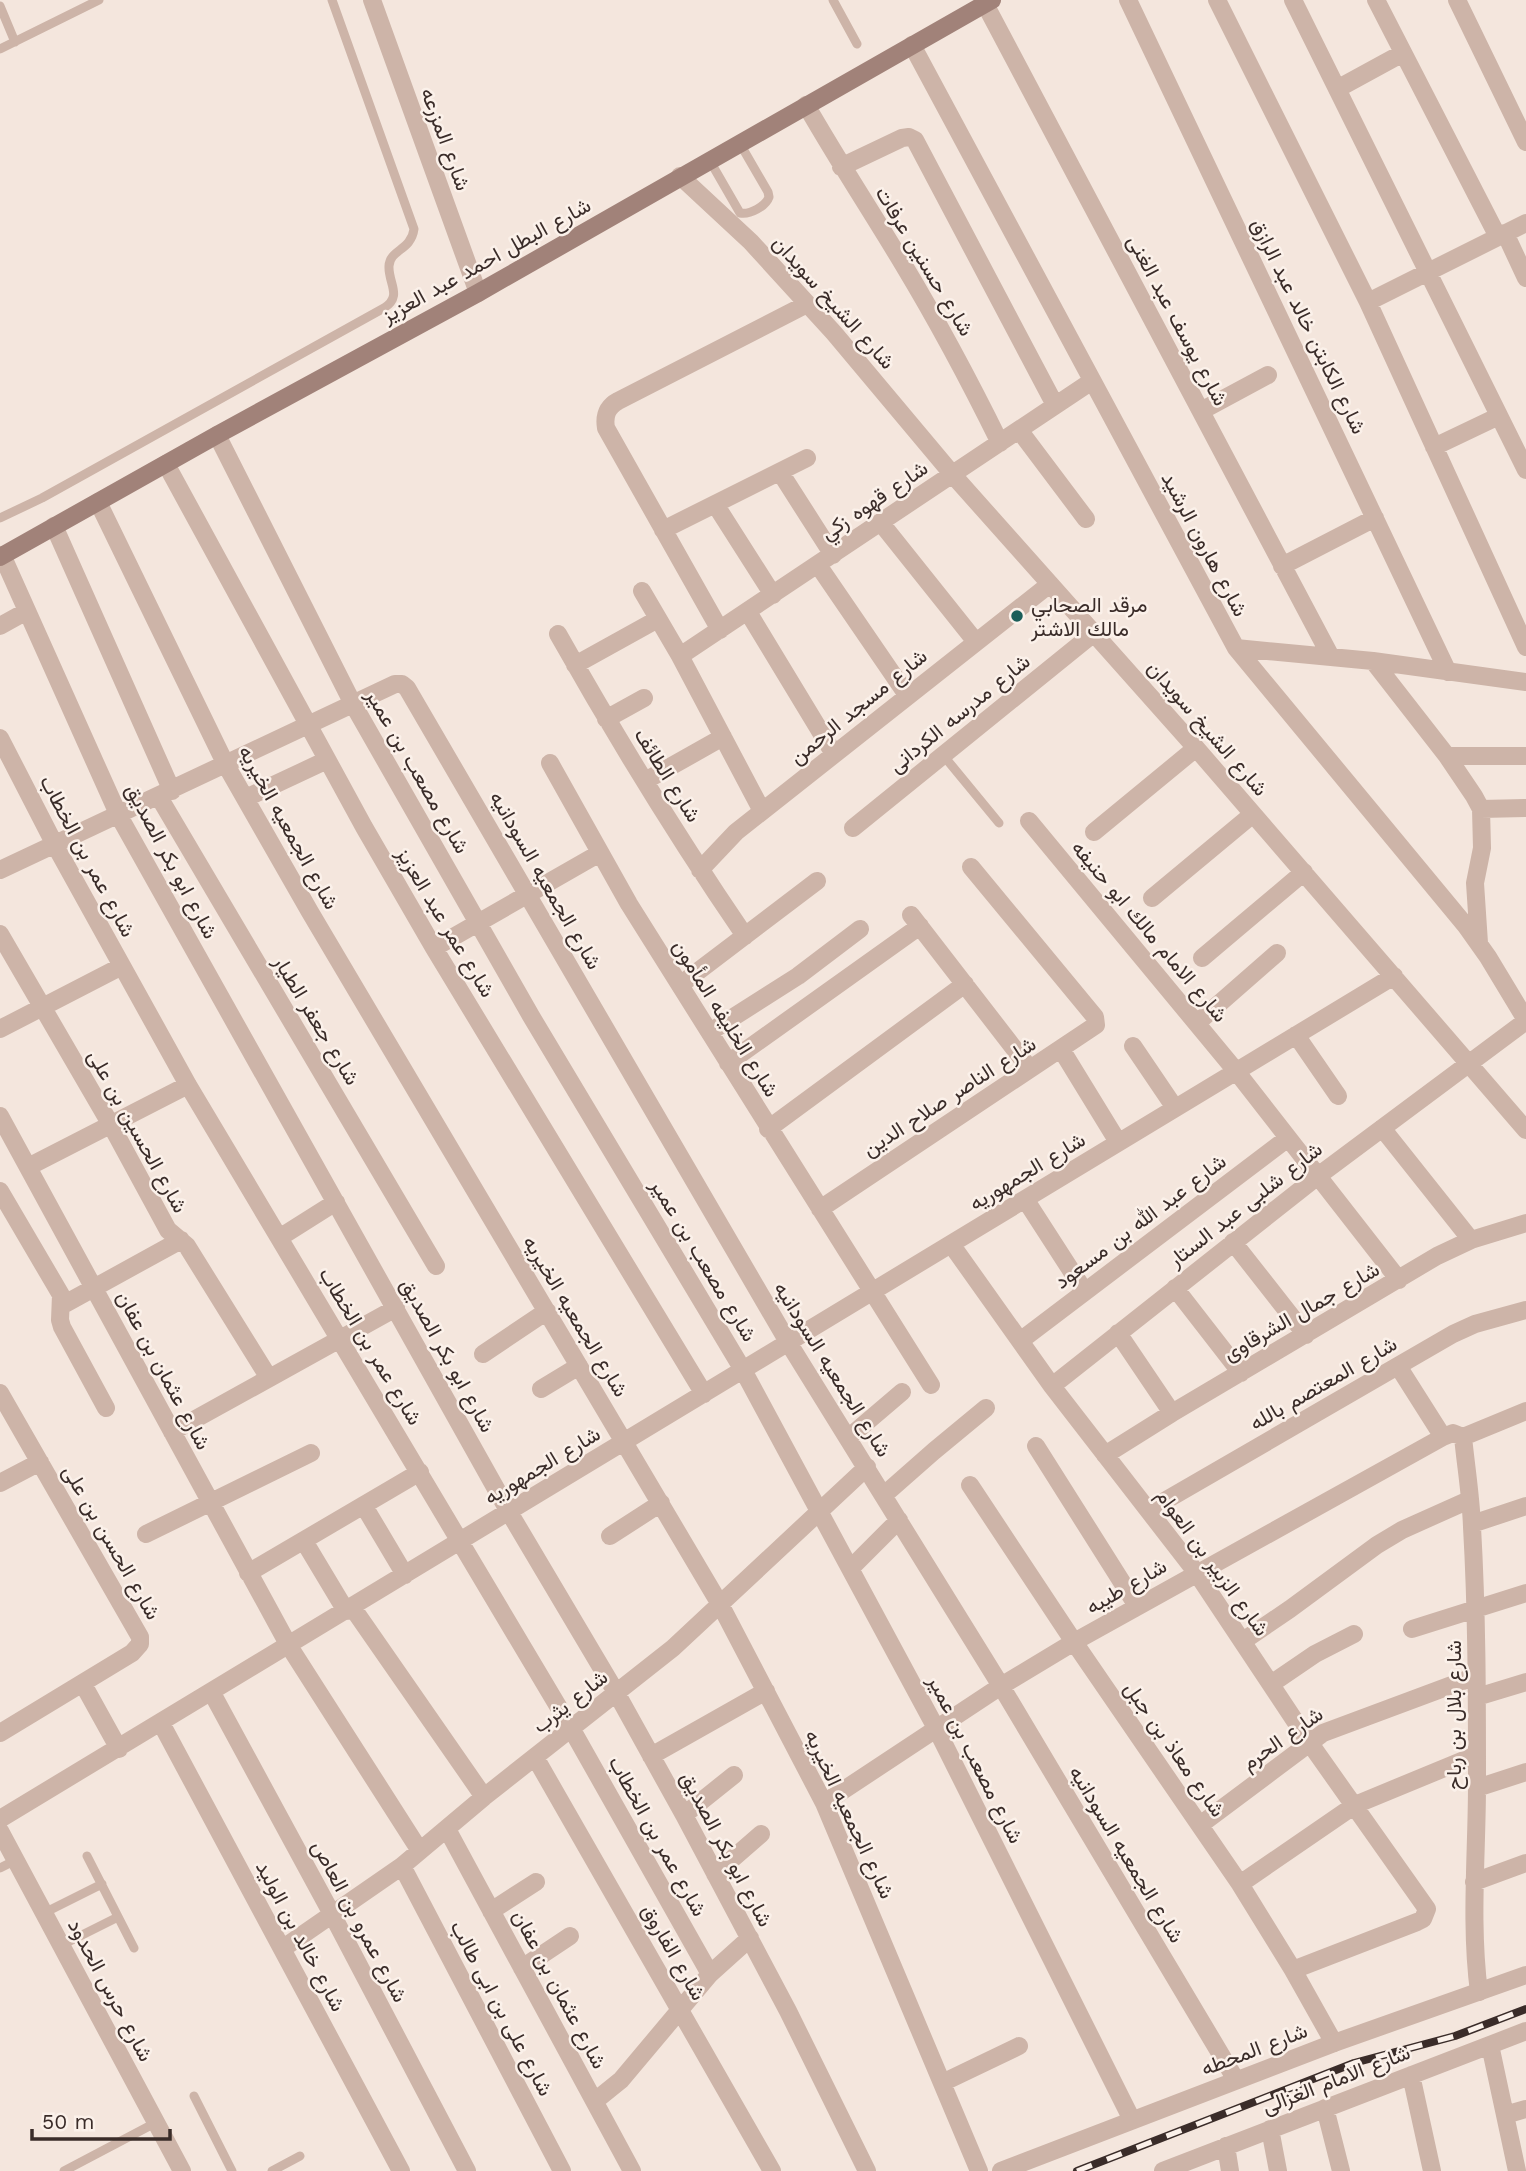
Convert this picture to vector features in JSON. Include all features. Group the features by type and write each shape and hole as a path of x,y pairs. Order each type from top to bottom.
{"main road":[{"name":"شارع البطل احمد عبد العزيز","path":"1,556 478,293 988,2"}],"street":[{"name":"شارع المزرعه","path":"372,0 478,293"},
{"name":"شارع الكابتن خالد عبد الرازق","path":"1128,0 1448,672"},
{"path":"1217,0 1368,302 1526,647"},
{"path":"1293,0 1526,470"},
{"path":"1376,0 1526,278"},
{"path":"1457,0 1526,142"},
{"name":"شارع يوسف عبد الغنى","path":"988,2 1331,657"},
{"name":"شارع هارون الرشيد","path":"912,45 1236,649 1433,885 1479,945 1526,1021"},
{"path":"1337,89 1403,53"},
{"name":"شارع حسنين عرفات","path":"806,104 965,372 1000,443"},
{"path":"841,167 902,138 915,140 1055,405"},
{"name":"شارع الشيخ سويدان","path":"680,176 751,242 807,304 953,475 1196,748 1526,1130"},
{"path":"1368,302 1526,223"},
{"path":"720,630 606,428 606,416 612,404 807,304"},
{"path":"1201,411 1268,375"},
{"name":"شارع قهوه زكي","path":"680,656 1091,381"},
{"path":"1434,447 1499,416"},
{"path":"1018,430 1086,519"},
{"name":"شارع مصعب بن عمير","path":"217,435 354,704 545,1040 743,1370 937,1730 1132,2120"},
{"path":"663,530 807,458"},
{"name":"شارع عمر عبد العزيز","path":"166,464 308,726 434,948 704,1394"},
{"path":"779,472 826,560 906,695"},
{"name":"شارع الجمعيه الخيريه","path":"98,502 226,765 310,912 721,1606 824,1803 979,2171"},
{"path":"715,505 773,595"},
{"path":"1282,566 1375,518"},
{"path":"881,523 976,642"},
{"name":"شارع جعفر الطيار","path":"54,526 165,794 436,1266"},
{"name":"شارع ابو بكر الصديق","path":"1,556 119,816 509,1512 617,1694 684,1815 750,1938 867,2171"},
{"name":"شارع مسجد الرحمن","path":"700,870 717,849 762,811 1050,584"},
{"path":"642,591 680,656 762,811"},
{"path":"0,626 27,611"},
{"path":"748,612 834,754"},
{"path":"575,665 658,619"},
{"name":"شارع مدرسه الكردانى","path":"853,828 1094,633"},
{"name":"شارع الطائف","path":"558,634 606,719 700,870 745,936"},
{"path":"1236,649 1331,657 1526,682"},
{"path":"1373,662 1447,756 1480,809 1482,848 1475,883 1479,945"},
{"name":"شارع الجمعيه السودانيه","path":"354,704 394,684 402,684 412,694 789,1342 1001,1686 1236,2080"},
{"path":"606,719 644,698"},
{"path":"0,870 354,704"},
{"path":"645,781 723,737"},
{"name":"شارع عمر بن الخطاب","path":"0,738 55,845 188,1085 571,1728 710,1974"},
{"path":"1094,832 1196,748"},
{"path":"1447,756 1526,756"},
{"path":"246,798 327,760"},
{"name":"شارع الخليفه المأمون","path":"550,762 629,904 930,1385"},
{"path":"1480,809 1525,808"},
{"path":"1152,898 1252,814"},
{"name":"شارع الامام مالك ابو حنيفه","path":"1029,821 1236,1071 1399,1280"},
{"path":"434,948 600,853"},
{"name":"شارع الناصر صلاح الدين","path":"820,1209 1096,1025 1095,1017 971,867"},
{"path":"1202,958 1304,872"},
{"path":"680,985 817,881"},
{"path":"728,1063 916,920 1030,1069"},
{"path":"710,1032 798,976 860,929"},
{"name":"شارع الحسين بن على","path":"0,934 111,1125 167,1230 181,1240 269,1378"},
{"path":"1197,1023 1277,953"},
{"path":"0,1029 121,966"},
{"name":"شارع الجمهوريه","path":"0,1819 1394,976"},
{"path":"768,1129 965,984"},
{"name":"شارع شلبى عبد الستار","path":"1052,1386 1318,1176 1526,1021"},
{"path":"1296,1035 1338,1096"},
{"path":"1133,1046 1175,1108"},
{"path":"1061,1049 1118,1142"},
{"path":"28,1167 188,1085"},
{"name":"شارع عثمان بن عفان","path":"0,1116 289,1646"},
{"path":"1382,1128 1471,1240"},
{"name":"شارع عبد الله بن مسعود","path":"1020,1342 1289,1138"},
{"path":"0,1191 61,1295 62,1327 106,1408"},
{"path":"1025,1199 1084,1292"},
{"path":"279,1238 336,1202"},
{"name":"شارع جمال الشرقاوى","path":"1105,1455 1437,1256 1471,1240 1526,1223"},
{"path":"61,1306 181,1240"},
{"path":"1233,1242 1306,1335"},
{"name":"شارع الزبير بن العوام","path":"951,1244 1052,1386 1196,1572 1310,1742 1424,1904 1426,1914 1423,1919 1293,1970"},
{"path":"1175,1288 1241,1373"},
{"path":"173,1432 396,1308"},
{"name":"شارع المعتصم بالله","path":"1149,1510 1475,1324 1526,1310"},
{"path":"483,1354 547,1311"},
{"path":"1118,1333 1172,1413"},
{"path":"541,1389 579,1366"},
{"path":"1398,1366 1443,1437"},
{"path":"848,1438 902,1392"},
{"name":"شارع الحسن بن على","path":"0,1393 141,1637 140,1644 132,1653 0,1732"},
{"path":"884,1495 986,1408"},
{"path":"1463,1437 1526,1412"},
{"name":"شارع طيبه","path":"824,1803 1001,1686 1196,1572 1443,1437 1453,1433 1463,1437"},
{"name":"شارع بلال بن رباح","path":"1463,1437 1472,1524 1476,1610 1474,1882 1479,1992"},
{"path":"1036,1446 1137,1606"},
{"path":"146,1534 311,1453"},
{"path":"0,1483 40,1462"},
{"name":"شارع يثرب","path":"282,1949 402,1866 484,1797 617,1694 721,1606 867,1467"},
{"path":"248,1573 420,1472"},
{"name":"شارع معاذ بن جبل","path":"970,1485 1240,1884 1334,2043"},
{"path":"1243,1641 1377,1545 1402,1530 1469,1500"},
{"path":"610,1536 661,1503"},
{"path":"364,1506 404,1575"},
{"path":"1472,1524 1526,1506"},
{"path":"850,1569 900,1520"},
{"path":"304,1541 349,1609 484,1797"},
{"path":"1412,1629 1526,1593"},
{"path":"1271,1684 1315,1654 1354,1634"},
{"path":"289,1646 420,1851"},
{"name":"شارع الحرم","path":"1200,1825 1310,1742 1336,1726 1476,1676"},
{"path":"1477,1697 1526,1682"},
{"path":"83,1684 119,1749"},
{"path":"651,1756 765,1691"},
{"name":"شارع عمرو بن العاص","path":"212,1693 467,2171"},
{"name":"شارع خالد بن الوليد","path":"162,1723 401,2171"},
{"path":"1240,1884 1355,1805 1476,1755"},
{"name":"شارع الفاروق","path":"535,1757 772,2171"},
{"path":"1476,1788 1526,1772"},
{"path":"684,1815 734,1775"},
{"name":"شارع عثمان بن عفان","path":"447,1829 632,2171"},
{"name":"شارع حرس الحدود","path":"0,1831 8,1864 44,1913 182,2171"},
{"path":"715,1874 761,1834"},
{"path":"1474,1882 1526,1863"},
{"name":"شارع على بن ابى طالب","path":"402,1866 562,2171"},
{"path":"491,1911 536,1882"},
{"path":"522,1968 570,1936"},
{"path":"595,2101 621,2080 710,1974 750,1938"},
{"name":"شارع المحطه","path":"1001,2171 1334,2043 1526,1975"},
{"name":"شارع الامام الغزالى","path":"1163,2171 1526,2031"},
{"path":"1490,2045 1517,2171"},
{"path":"942,2083 1019,2046"},
{"path":"1411,2075 1432,2171"},
{"path":"1325,2108 1340,2171"},
{"path":"1505,2115 1526,2109"},
{"path":"1270,2129 1278,2171"},
{"path":"1226,2146 1230,2171"}],"lane":[{"path":"0,49 99,0"},
{"path":"0,518 54,491 390,304 395,292 389,265 395,253 408,245 413,238 414,229 332,0"},
{"path":"833,0 857,44"},
{"path":"0,6 15,42"},
{"path":"709,160 740,214 747,214 764,204 769,197 739,142"},
{"path":"943,755 999,823"},
{"path":"87,1856 134,1948"},
{"path":"44,1913 102,1884"},
{"path":"62,1945 118,1917"},
{"path":"194,2096 232,2171"},
{"path":"64,2171 157,2122"},
{"path":"272,2171 300,2156"}],"railway":[{"path":"1077,2171 1354,2063 1455,2036 1526,2009"}],"place":[{"name":"مرقد الصحابي مالك الاشتر","path":"1017,616"}]}
